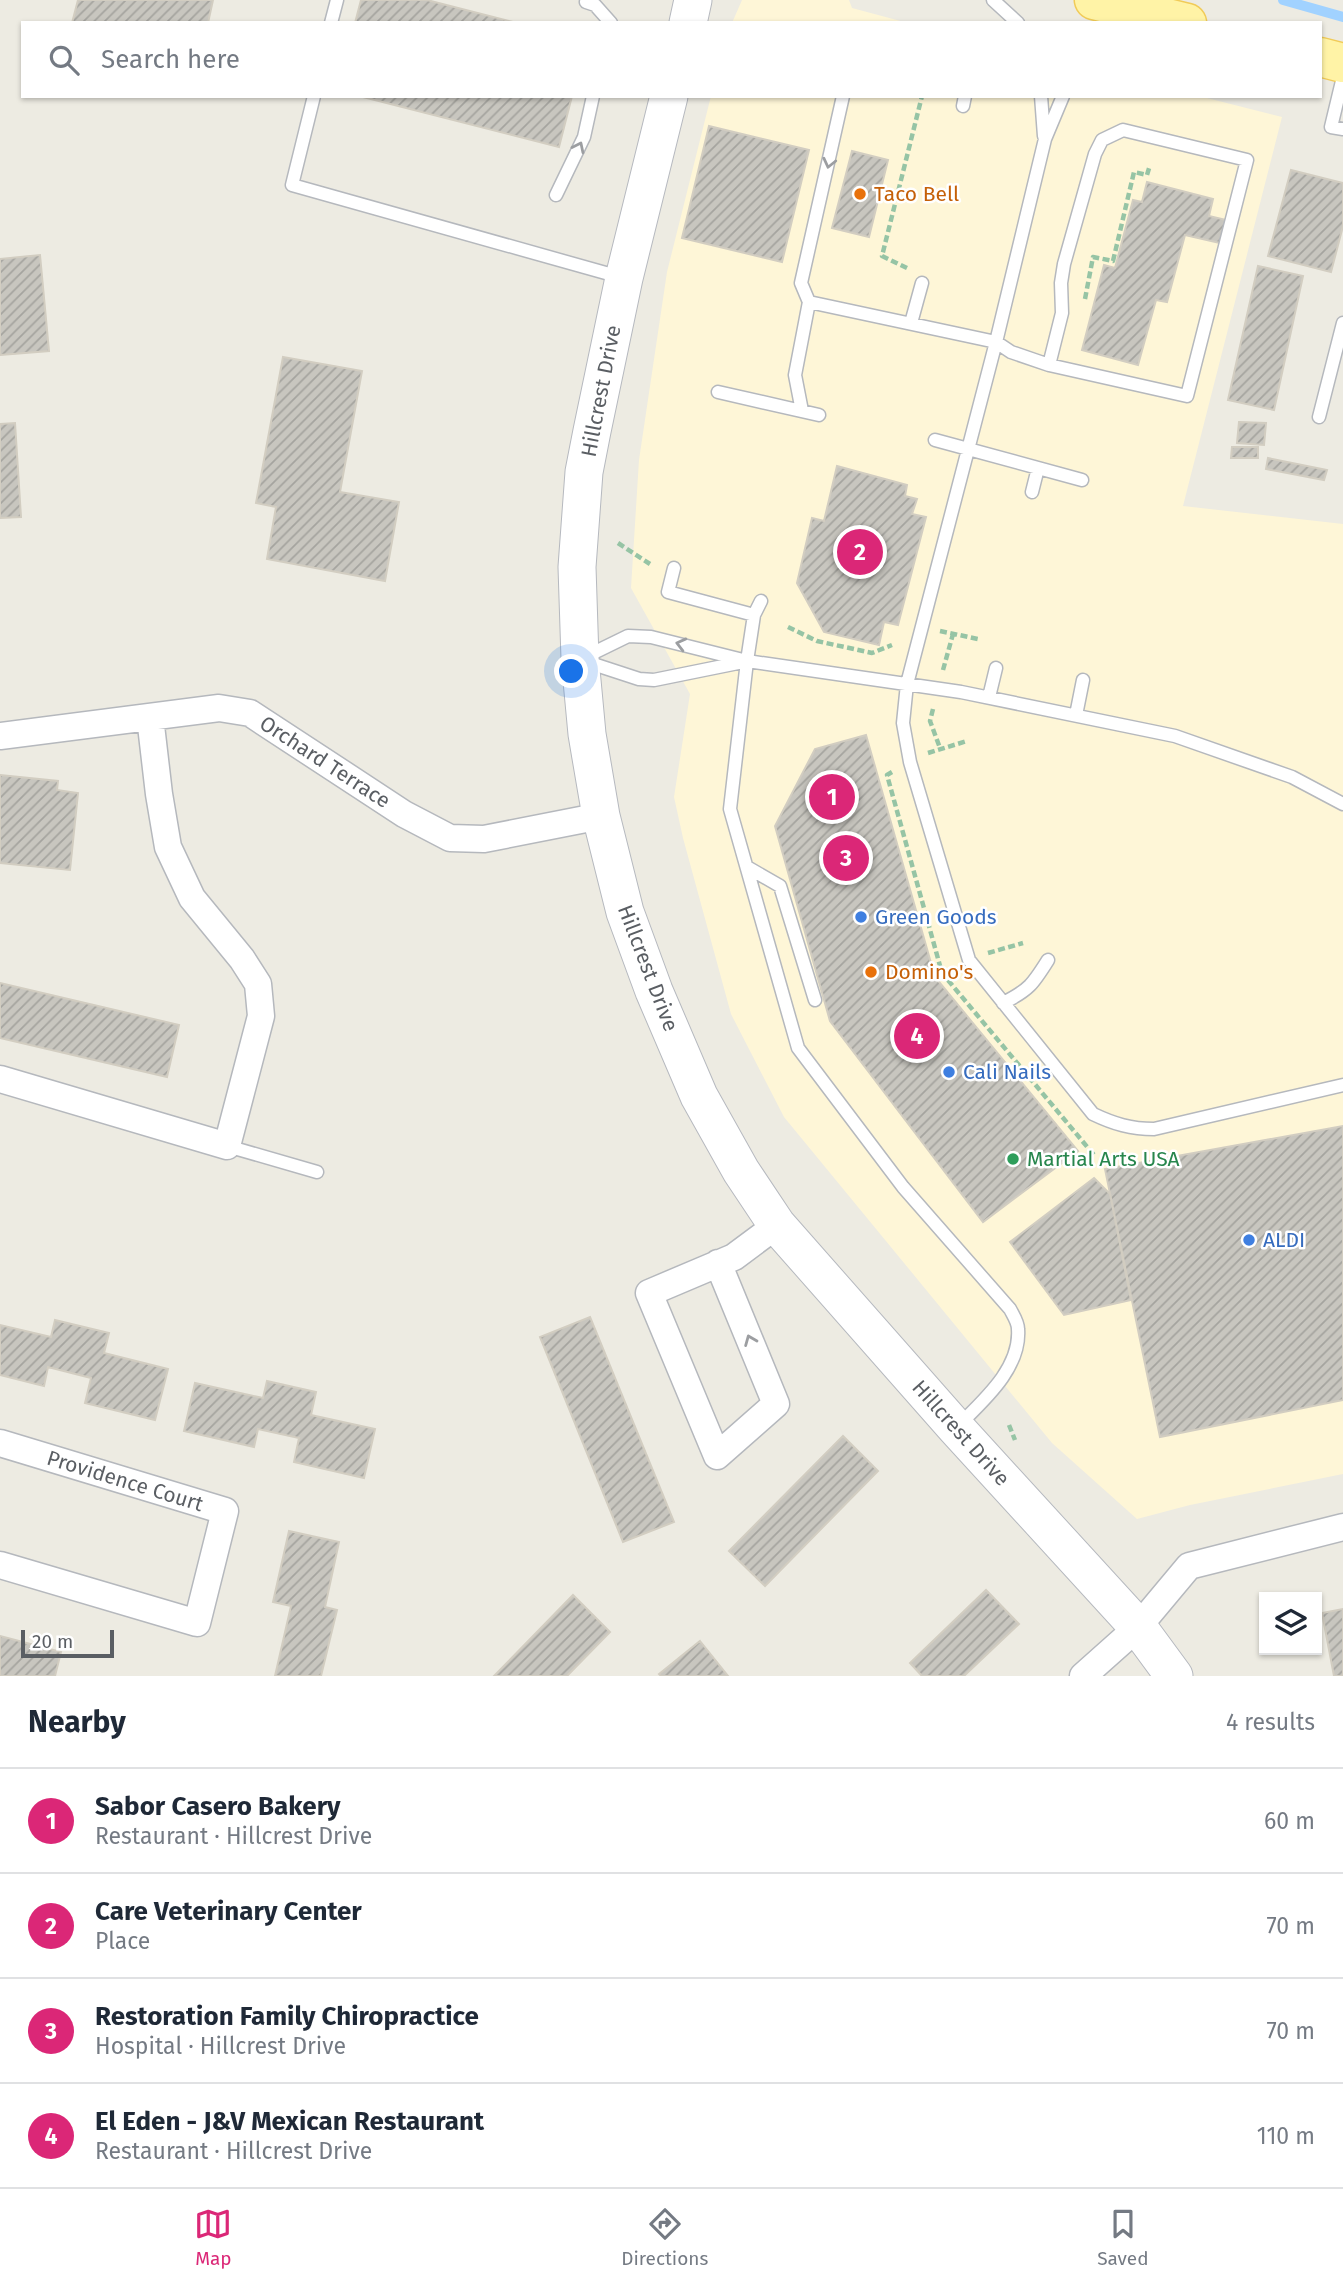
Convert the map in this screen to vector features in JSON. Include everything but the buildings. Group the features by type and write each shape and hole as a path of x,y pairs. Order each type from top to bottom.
{"main road":[{"path":"1094,0 1179,21"},
{"path":"1322,58 1343,63"}],"street":[{"path":"689,21 694,0"},
{"name":"Hillcrest Drive","path":"669,98 624,278 584,472 577,567 580,659 587,734 601,816 625,912 654,991 699,1096 741,1171 777,1226 956,1428 1138,1627 1174,1676"},
{"name":"Orchard Terrace","path":"0,736 219,708 250,713 404,814 450,838 484,839 601,816"},
{"path":"0,1079 227,1146 261,1016 258,984 242,959 192,898 168,847 150,717"},
{"path":"718,1263 776,1404 717,1456 649,1293 718,1263 734,1257 777,1226"},
{"name":"Providence Court","path":"0,1443 225,1511 197,1623 0,1565"},
{"path":"1083,1676 1138,1627 1189,1566 1343,1527"}],"lane":[{"path":"332,21 337,0"},
{"path":"993,0 1016,21"},
{"path":"586,2 595,5 608,21"},
{"path":"1343,77 1331,127 1343,130"},
{"path":"313,98 292,186 624,278"},
{"path":"556,195 584,137 593,98"},
{"path":"802,411 795,375 809,302 802,283 844,98"},
{"path":"1041,98 1045,139"},
{"path":"1062,98 1045,139 996,342 907,684 903,723 910,762 969,960 1093,1114 1111,1123 1135,1129 1154,1129 1343,1085"},
{"path":"809,302 996,342 1012,352 1049,365 1187,396 1247,160 1123,130 1102,141 1095,154 1064,264 1061,283 1062,313 1049,365"},
{"path":"911,323 922,283"},
{"path":"1320,417 1343,323"},
{"path":"718,392 819,415"},
{"path":"935,440 1082,480"},
{"path":"1032,492 1038,468"},
{"path":"674,568 668,592 754,615"},
{"path":"761,601 754,615 730,809 798,1048 903,1187 1010,1309 1018,1327 1017,1345 1005,1374 956,1428"},
{"path":"580,659 628,636 651,637 747,662 989,697 1175,736 1293,777 1343,804"},
{"path":"580,659 639,679 654,680 747,662"},
{"path":"989,697 996,668"},
{"path":"1076,715 1083,680"},
{"path":"747,867 780,886 815,1000"},
{"path":"1003,1003 1025,992 1048,960"},
{"path":"227,1146 317,1172"}],"path":[{"path":"907,268 882,256 922,98"},
{"path":"1083,307 1093,257 1113,261 1135,172 1147,175 1150,164"},
{"path":"618,543 650,564"},
{"path":"788,627 817,641 872,653 892,645"},
{"path":"940,631 978,639"}],"shaded area":[{"path":"742,0 849,0 852,8 901,21 733,21"},
{"path":"710,98 1207,98 1282,117 1183,506 1343,524 1343,1474 1190,1505 1137,1519 1052,1443 784,1117 731,1014 683,838 674,797 690,694 631,588 639,460 667,272"}],"waterway":[{"path":"1283,0 1343,17"}],"place":[{"name":"Taco Bell","path":"860,194"},
{"name":"Care Veterinary Center","path":"860,552"},
{"name":"Sabor Casero Bakery","path":"832,797"},
{"name":"Restoration Family Chiropractice","path":"846,858"},
{"name":"Green Goods","path":"861,917"},
{"name":"Domino's","path":"871,972"},
{"name":"El Eden - J&V Mexican Restaurant","path":"917,1036"},
{"name":"Cali Nails","path":"949,1072"},
{"name":"Martial Arts USA","path":"1013,1159"},
{"name":"ALDI","path":"1249,1240"}]}
